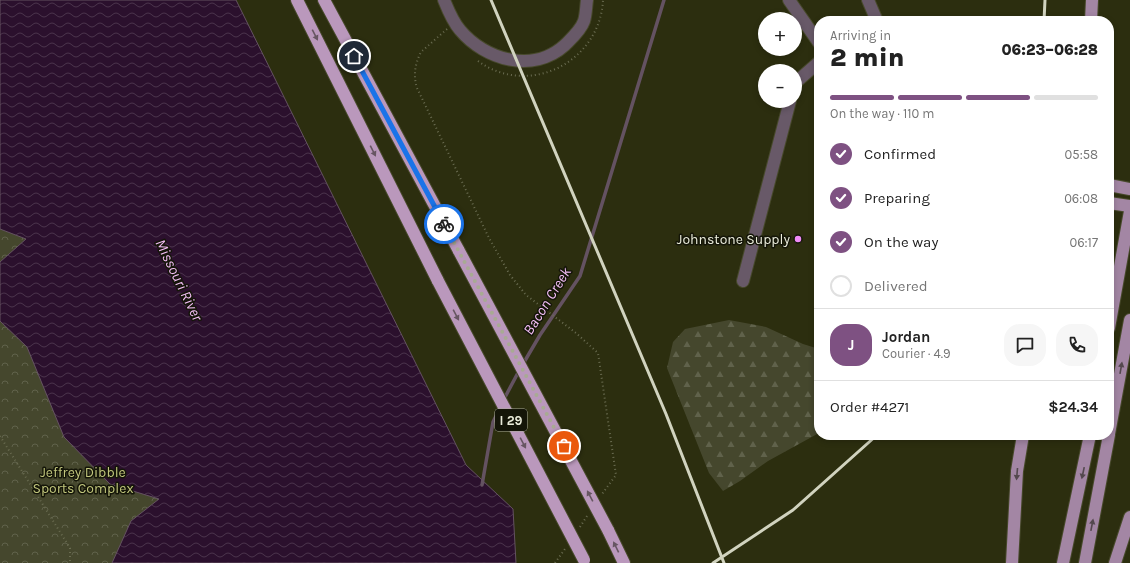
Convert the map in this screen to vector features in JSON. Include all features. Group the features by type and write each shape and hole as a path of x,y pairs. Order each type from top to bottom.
{"highway":[{"name":"I 29","path":"297,0 438,280 585,562"},
{"name":"I 29","path":"324,0 608,530 624,563"}],"main road":[{"path":"1091,16 1092,0"},
{"path":"1114,187 1130,189"},
{"path":"1114,204 1130,206"},
{"path":"1114,300 1130,211"},
{"path":"1114,408 1130,320"},
{"path":"1012,563 1017,471 1022,440"},
{"path":"1063,563 1089,440"},
{"path":"1085,563 1108,440"},
{"path":"1115,563 1130,517"}],"street":[{"path":"444,0 459,29 471,41 486,50 518,62 544,57 559,50 572,38 584,22 587,0"},
{"path":"789,0 814,36"},
{"path":"868,0 875,16"},
{"path":"802,77 814,66"},
{"path":"743,281 788,108"}],"path":[{"path":"445,31 421,52 418,57 414,78 417,88 489,238 510,275 526,295 598,353 616,474 599,500"},
{"path":"0,436 70,548 70,563"},
{"path":"577,531 590,512"},
{"path":"555,563 568,544"}],"green space":[{"name":"Jeffrey Dibble Sports Complex","path":"0,85 198,537 153,563 0,563"},
{"path":"729,320 766,327 814,347 814,436 768,461 723,491 709,473 667,368 673,342 685,329"}],"water":[{"name":"Missouri River","path":"0,0 236,0 466,465 513,509 516,563 112,563 131,521 159,499 110,484 64,437 27,347 0,321 0,262 26,239 0,229"}],"waterway":[{"name":"Bacon Creek","path":"523,364 540,335 580,276 664,0"},
{"name":"Bacon Creek","path":"503,401 520,369"},
{"name":"Bacon Creek","path":"482,485 493,422 501,406"}],"railway":[{"path":"491,0 666,414 724,563"},
{"path":"1044,16 1045,0"},
{"path":"713,563 793,510 871,440"}],"way so far":[{"path":"444,224 564,446"}],"place":[{"name":"Johnstone Supply","path":"798,239"}],"route":[{"path":"354,56 444,224"}]}
